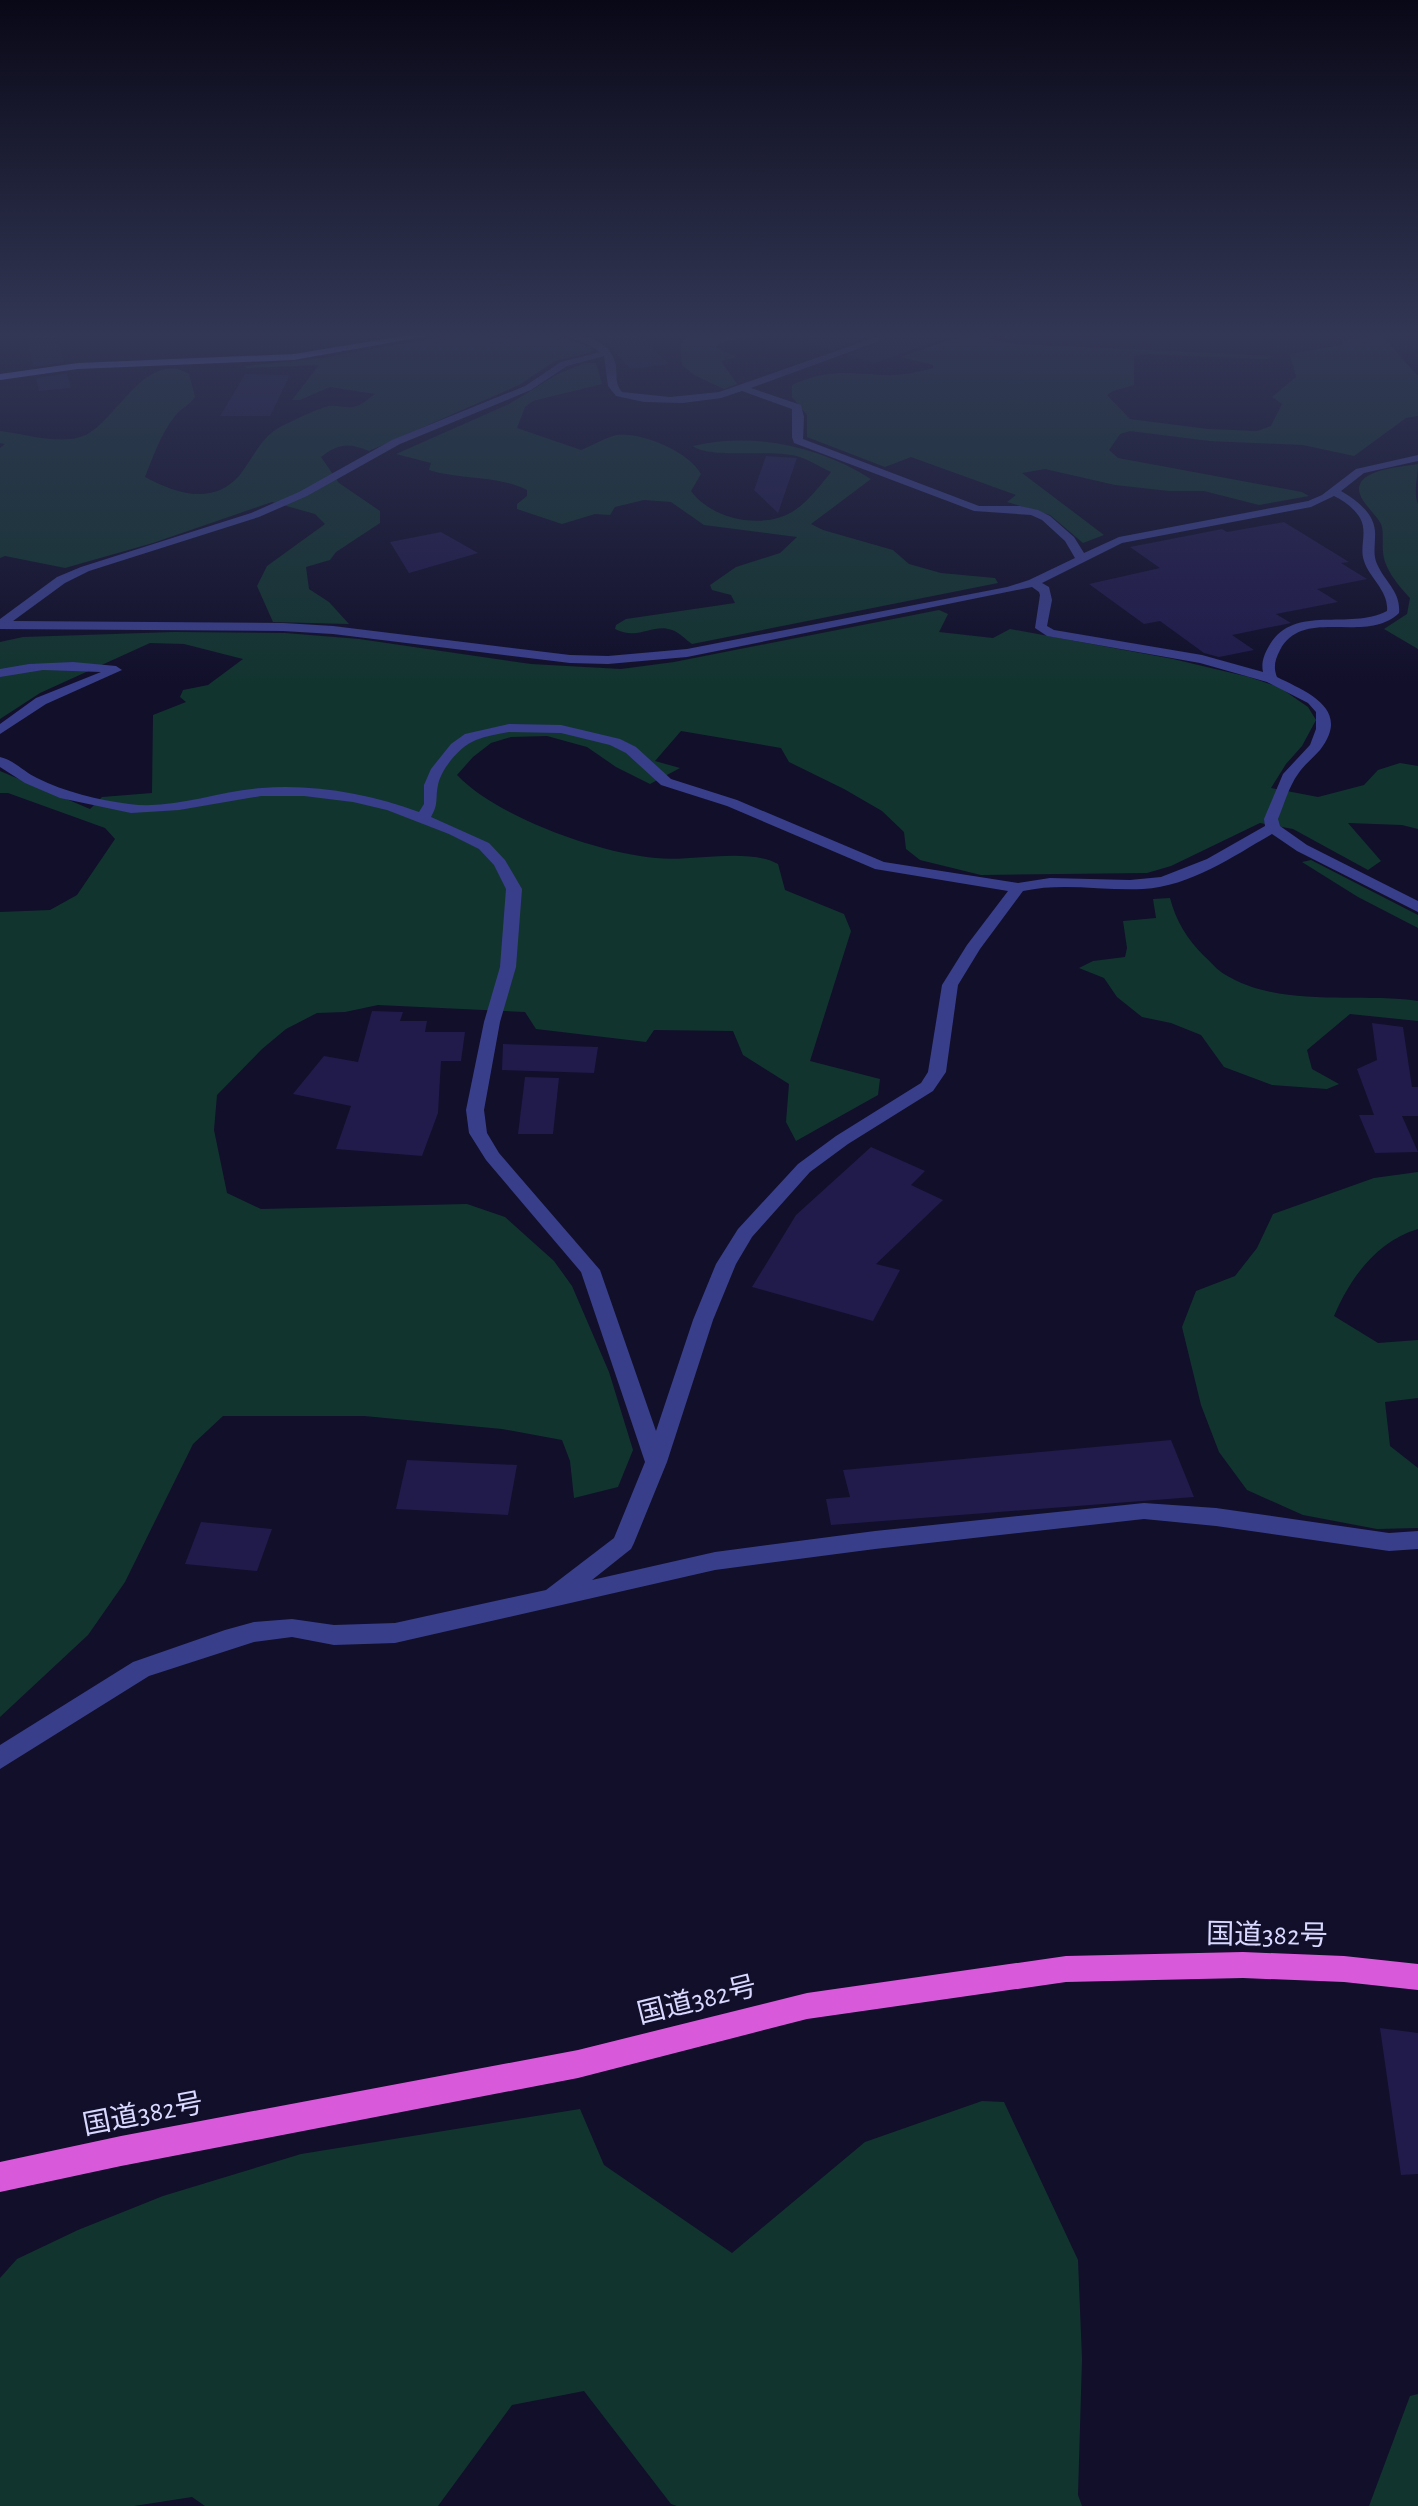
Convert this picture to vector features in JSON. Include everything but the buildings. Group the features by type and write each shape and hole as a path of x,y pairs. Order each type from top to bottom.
{"highway":[{"name":"国道382号","path":"0,2177 121,2151 578,2064 807,2006 1066,1969 1243,1965 1344,1969 1418,1977"}],"street":[{"path":"0,625 61,580 85,569 255,515 303,494 382,450"},
{"path":"824,450 978,509 1020,509 1046,518 1070,539 1081,558"},
{"path":"0,625 296,628 570,659 608,660 687,653 1008,590 1033,583 1132,536 1298,507 1318,501 1360,471 1418,458"},
{"path":"1272,679 1267,671 1268,659 1281,637 1290,629 1359,623 1392,613 1392,598 1368,558 1369,525 1358,508 1334,491"},
{"path":"1033,583 1045,590 1047,603 1041,628 1051,633 1202,659 1272,679 1313,700 1323,712 1323,729 1316,746 1290,774 1271,818 1273,828 1302,848 1418,907"},
{"path":"0,673 32,667 89,666 116,670 41,701 0,730"},
{"path":"423,818 431,804 432,785 438,769 456,747 470,737 509,728 561,729 615,742 631,750 666,782 757,813 880,866 1018,888 1054,881 1146,884 1170,879 1273,828"},
{"path":"0,761 30,780 65,795 131,809 179,806 261,792 304,792 379,804 423,818 484,846 500,863 514,889 508,967 492,1022 475,1110 478,1133 492,1156 590,1270 656,1462"},
{"path":"553,1598 623,1543 656,1462 703,1321 726,1264 745,1233 804,1168 842,1140 927,1087 937,1072 950,985 973,948 1018,888"},
{"path":"0,1758 141,1669 254,1632 292,1628 334,1635 395,1633 715,1561 875,1540 1144,1511 1216,1517 1389,1542 1418,1540"}],"green space":[{"path":"0,450 156,450 145,477 169,488 193,494 217,491 239,476 257,450 332,450 321,457 339,483 380,511 380,523 336,552 330,560 306,567 309,589 329,602 349,624 273,622 257,586 267,566 325,524 315,514 272,502 153,543 65,568 5,556 0,558"},
{"path":"405,450 674,450 701,474 691,491 700,501 724,515 752,521 780,517 792,512 808,499 831,472 809,461 785,454 701,450 808,450 871,479 811,524 893,550 909,564 941,573 995,578 998,583 692,644 677,632 665,628 638,633 624,632 615,629 616,625 626,619 735,603 731,595 712,590 710,585 736,567 780,553 797,537 704,525 671,502 644,500 615,507 610,515 595,514 562,524 517,509 517,504 527,496 527,490 504,482 429,470 431,463 396,454"},
{"path":"841,450 1109,450 1118,458 1302,492 1309,496 1259,505 1204,491 1169,491 1115,485 1045,469 1022,473 1104,535 1083,543 1050,515 1007,502 1016,495 911,457 885,467"},
{"path":"1326,450 1362,450 1354,456"},
{"path":"1418,464 1418,649 1384,629 1407,614 1410,598 1386,565 1381,524 1359,493 1359,487 1366,477 1372,474"},
{"path":"939,610 948,614 939,632 993,638 1010,629 1173,659 1279,687 1308,707 1316,720 1302,746 1286,764 1271,788 1318,797 1364,785 1378,770 1400,763 1418,766 1418,829 1402,825 1348,823 1381,861 1368,870 1293,829 1260,823 1171,866 1147,873 981,875 920,860 906,849 904,832 882,811 789,762 781,748 681,731 655,761 680,768 650,784 616,767 587,747 547,736 511,737 491,743 473,757 457,775 497,805 522,818 578,841 632,855 670,859 750,856 765,859 778,864 785,890 844,914 851,931 810,1061 880,1079 878,1095 796,1141 786,1122 789,1084 743,1055 733,1031 654,1030 646,1042 536,1029 525,1012 378,1005 345,1012 317,1013 286,1029 262,1049 217,1095 214,1130 227,1193 261,1209 467,1204 505,1217 554,1261 572,1286 609,1372 633,1450 618,1487 574,1498 570,1461 562,1440 502,1429 364,1416 223,1416 193,1444 125,1582 88,1635 0,1717 0,912 50,910 77,895 115,839 105,828 8,793 0,793 0,771 90,809 102,797 152,793 153,715 186,702 180,697 183,690 208,685 243,659 184,644 150,643 40,693 0,719 0,642 23,637 174,632 285,633 359,639 531,664 621,669 674,662"},
{"path":"1311,860 1418,915 1418,928 1358,897 1302,862"},
{"path":"1170,898 1175,914 1192,943 1216,968 1246,985 1294,996 1418,1001 1418,1021 1350,1014 1307,1050 1312,1069 1339,1084 1327,1089 1272,1085 1224,1067 1201,1035 1171,1023 1142,1017 1117,997 1104,978 1079,968 1093,961 1125,957 1127,948 1123,921 1156,918 1153,899"},
{"path":"1418,1172 1418,1229 1390,1242 1367,1263 1348,1288 1334,1316 1378,1343 1418,1340 1418,1398 1385,1402 1390,1446 1418,1468 1418,1528 1377,1529 1303,1515 1247,1490 1219,1452 1201,1405 1182,1327 1196,1291 1235,1276 1257,1248 1273,1214 1374,1178"},
{"path":"982,2101 1004,2102 1078,2260 1082,2359 1078,2495 1082,2506 677,2506 671,2504 584,2391 512,2405 438,2506 205,2506 192,2497 134,2506 0,2506 0,2278 17,2259 78,2230 163,2196 301,2154 580,2109 604,2165 732,2253 865,2142"},
{"path":"1418,2394 1418,2506 1369,2506 1410,2396"}]}
